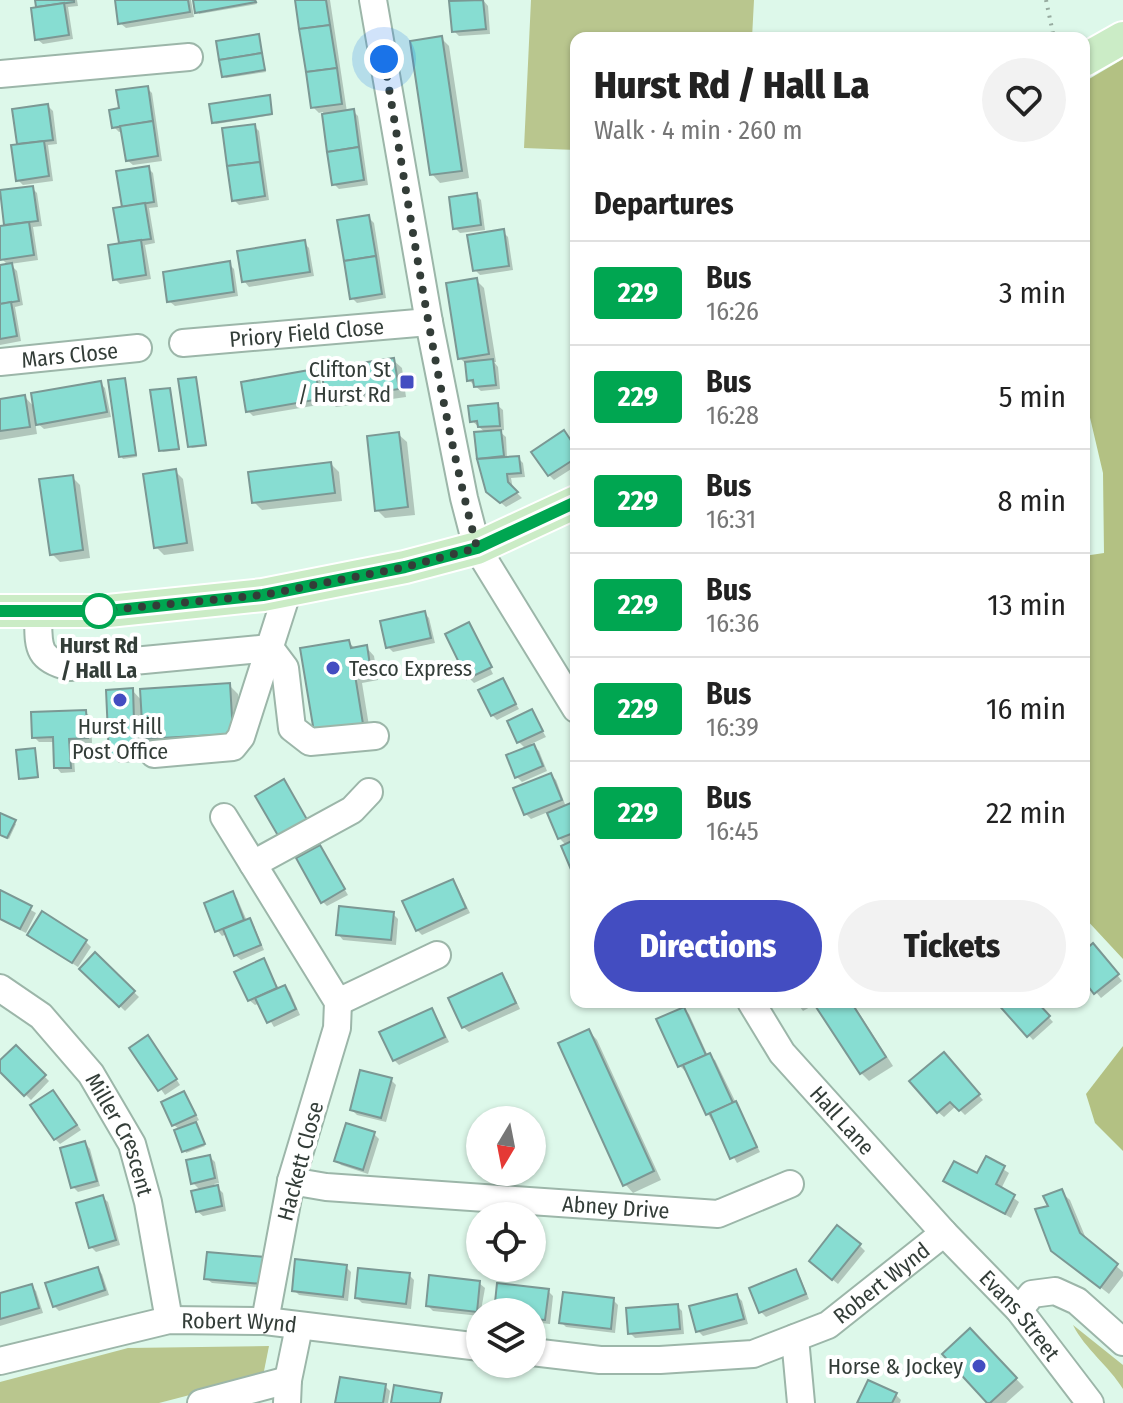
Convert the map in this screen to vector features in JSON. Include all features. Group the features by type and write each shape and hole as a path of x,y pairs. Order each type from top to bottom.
{"main road":[{"path":"1090,57 1123,38"},
{"path":"0,611 108,611 288,590 405,567 477,548 570,505"}],"street":[{"path":"373,0 429,322 477,548 570,699"},
{"path":"0,74 189,57"},
{"name":"Priory Field Close","path":"183,343 429,322"},
{"name":"Mars Close","path":"0,362 138,348"},
{"path":"154,754 233,747 241,737 288,590"},
{"path":"38,612 39,643 43,655 53,663 70,667 270,648"},
{"path":"270,648 285,668 292,728 310,742 375,736"},
{"path":"253,864 352,810 369,792"},
{"path":"224,817 338,1002 437,955"},
{"name":"Miller Crescent","path":"0,988 41,1016 91,1074 132,1144 148,1202 169,1320"},
{"name":"Hackett Close","path":"265,1321 291,1181 337,1028 338,1002"},
{"name":"Hall Lane","path":"755,1008 782,1053 944,1233"},
{"name":"Abney Drive","path":"291,1181 326,1187 718,1214 790,1184"},
{"name":"Robert Wynd","path":"546,1354 600,1360 753,1354 828,1325 944,1233"},
{"name":"Evans Street","path":"944,1233 1019,1310 1090,1403"},
{"path":"1019,1310 1032,1294 1055,1291 1077,1301 1123,1342"},
{"name":"Robert Wynd","path":"0,1361 169,1320 265,1321 466,1345"},
{"path":"201,1403 288,1392 299,1327"},
{"path":"795,1338 801,1403"}],"path":[{"path":"1046,0 1053,32"}],"green space":[{"path":"531,0 754,0 752,32 570,32 570,150 524,148"},
{"path":"1123,59 1123,959 1090,923 1090,555 1104,553 1103,473 1090,418 1090,78"},
{"path":"1123,1046 1123,1151 1095,1123 1086,1094"},
{"path":"1073,1325 1123,1365 1123,1389 1084,1342"},
{"path":"269,1346 263,1376 159,1403 0,1403 0,1382 128,1348"}],"building":[{"path":"35,0 74,0 74,2 36,7"},
{"path":"115,0 188,0 190,12 118,24"},
{"path":"193,0 255,0 256,2 195,13"},
{"path":"295,0 326,0 330,25 299,29"},
{"path":"483,0 486,29 452,32 449,1"},
{"path":"64,3 69,35 35,40 31,8"},
{"path":"330,25 337,68 306,72 299,29"},
{"path":"259,34 262,53 219,60 216,41"},
{"path":"442,36 462,171 430,175 410,41"},
{"path":"262,53 265,70 222,77 219,60"},
{"path":"337,68 342,104 311,108 306,72"},
{"path":"148,86 153,121 112,128 109,110 119,108 116,90"},
{"path":"270,95 272,114 212,123 209,104"},
{"path":"48,104 53,140 17,144 12,109"},
{"path":"354,109 359,147 327,152 322,114"},
{"path":"153,121 158,156 126,161 120,126"},
{"path":"255,124 260,162 227,166 222,128"},
{"path":"44,141 49,176 16,181 11,145"},
{"path":"359,147 364,180 332,185 327,152"},
{"path":"260,162 265,196 232,201 227,166"},
{"path":"149,166 154,202 122,207 116,171"},
{"path":"33,186 38,221 4,225 0,190"},
{"path":"477,193 481,225 453,229 449,197"},
{"path":"145,203 151,239 119,243 113,208"},
{"path":"369,215 376,256 344,261 337,220"},
{"path":"29,222 34,255 0,260 0,226"},
{"path":"504,229 509,266 473,271 467,235"},
{"path":"141,240 146,275 113,280 108,245"},
{"path":"305,240 310,272 242,282 237,251"},
{"path":"376,256 382,294 350,299 344,261"},
{"path":"230,261 234,292 167,302 163,272"},
{"path":"12,263 19,301 0,304 0,265"},
{"path":"477,278 489,354 458,359 446,283"},
{"path":"11,302 17,336 0,339 0,304"},
{"path":"394,358 399,389 326,400 321,369"},
{"path":"493,359 496,385 474,387 473,380 467,381 465,362"},
{"path":"315,369 320,399 246,412 241,382"},
{"path":"196,377 206,445 188,447 178,379"},
{"path":"125,378 136,455 119,457 108,380"},
{"path":"101,381 107,412 36,425 31,393"},
{"path":"170,388 179,449 159,451 150,390"},
{"path":"25,395 30,427 0,431 0,399"},
{"path":"498,403 500,426 478,427 477,421 470,422 468,406"},
{"path":"501,430 504,456 477,459 474,432"},
{"path":"564,430 570,439 570,462 548,476 531,452"},
{"path":"399,432 408,507 375,511 367,436"},
{"path":"519,456 521,473 507,474 508,482 518,492 500,503 486,492 477,459"},
{"path":"331,462 335,493 252,503 248,472"},
{"path":"176,469 187,543 154,548 143,474"},
{"path":"73,475 83,550 50,555 39,479"},
{"path":"425,611 431,638 386,648 380,621"},
{"path":"469,622 492,667 467,679 445,634"},
{"path":"349,640 351,648 367,645 371,672 355,675 363,724 314,732 300,648"},
{"path":"503,678 516,704 491,716 478,690"},
{"path":"230,683 233,734 143,739 140,689"},
{"path":"133,688 135,755 109,756 106,690"},
{"path":"532,709 543,731 517,743 507,721"},
{"path":"86,710 88,738 69,739 71,768 54,768 53,737 32,738 31,712"},
{"path":"534,744 543,766 515,778 506,755"},
{"path":"35,748 38,777 19,779 16,750"},
{"path":"551,773 562,800 524,815 513,788"},
{"path":"284,779 309,823 280,839 255,796"},
{"path":"570,803 570,834 558,839 547,813"},
{"path":"0,813 16,820 7,838 0,835"},
{"path":"570,842 570,867 561,846"},
{"path":"320,845 345,889 321,903 296,858"},
{"path":"453,879 466,908 416,931 402,901"},
{"path":"0,890 32,906 20,929 0,919"},
{"path":"233,891 244,920 215,932 204,903"},
{"path":"339,906 394,912 391,940 336,935"},
{"path":"42,911 87,940 72,963 27,935"},
{"path":"250,918 261,945 234,956 223,929"},
{"path":"1093,943 1119,974 1094,994 1090,989 1090,946"},
{"path":"95,952 135,991 119,1007 79,969"},
{"path":"264,958 277,988 248,1001 234,972"},
{"path":"502,973 516,1003 462,1028 448,998"},
{"path":"285,985 296,1009 267,1023 255,998"},
{"path":"432,1008 445,1037 393,1061 379,1032"},
{"path":"684,1008 706,1055 678,1067 656,1019"},
{"path":"817,1008 855,1008 886,1057 860,1074"},
{"path":"1001,1008 1043,1008 1050,1016 1027,1037"},
{"path":"589,1029 654,1171 623,1186 558,1043"},
{"path":"148,1035 177,1079 158,1091 129,1048"},
{"path":"16,1045 46,1075 24,1096 0,1072 0,1060"},
{"path":"944,1052 980,1094 959,1111 950,1102 937,1113 909,1081"},
{"path":"710,1053 733,1103 706,1115 683,1065"},
{"path":"360,1070 392,1078 381,1118 350,1110"},
{"path":"53,1090 77,1125 54,1140 30,1105"},
{"path":"184,1091 196,1115 172,1126 161,1102"},
{"path":"736,1101 757,1147 730,1159 710,1113"},
{"path":"196,1122 205,1144 182,1152 174,1130"},
{"path":"346,1123 375,1132 363,1170 334,1161"},
{"path":"85,1141 97,1181 71,1188 60,1148"},
{"path":"210,1155 215,1178 191,1184 186,1160"},
{"path":"986,1156 1005,1166 996,1184 1015,1195 1005,1214 943,1181 954,1161 977,1173"},
{"path":"218,1185 222,1206 196,1212 191,1191"},
{"path":"1062,1189 1080,1233 1118,1264 1100,1288 1051,1251 1035,1209 1048,1206 1043,1196"},
{"path":"103,1195 116,1240 89,1248 76,1203"},
{"path":"837,1225 861,1244 832,1280 809,1261"},
{"path":"207,1252 265,1257 263,1284 204,1279"},
{"path":"295,1259 347,1265 343,1297 292,1291"},
{"path":"98,1267 105,1290 53,1307 45,1283"},
{"path":"358,1268 410,1273 406,1304 355,1298"},
{"path":"796,1269 806,1294 759,1313 749,1288"},
{"path":"429,1275 480,1282 478,1298 466,1298 466,1311 426,1306"},
{"path":"497,1283 549,1289 546,1312 546,1298 495,1298"},
{"path":"32,1284 39,1308 0,1319 0,1293"},
{"path":"563,1292 614,1298 611,1329 559,1323"},
{"path":"737,1294 744,1319 696,1332 689,1306"},
{"path":"678,1304 680,1329 628,1334 626,1308"},
{"name":"Horse & Jockey","path":"970,1328 1017,1378 990,1403 942,1354"},
{"path":"340,1377 386,1384 383,1403 335,1403"},
{"path":"868,1380 897,1393 892,1403 857,1403"},
{"path":"394,1385 442,1393 440,1403 391,1403"}],"bus line":[{"name":"229","path":"0,611 108,611 263,595 405,567 477,548 570,505"}],"place":[{"name":"Clifton St / Hurst Rd","path":"407,382"},
{"name":"Hurst Rd / Hall La","path":"99,611"},
{"name":"Tesco Express","path":"333,668"},
{"name":"Hurst Hill Post Office","path":"120,700"},
{"name":"Horse & Jockey","path":"979,1366"}],"route":[{"path":"99,611 263,595 405,567 477,548 429,322 384,59"}]}
